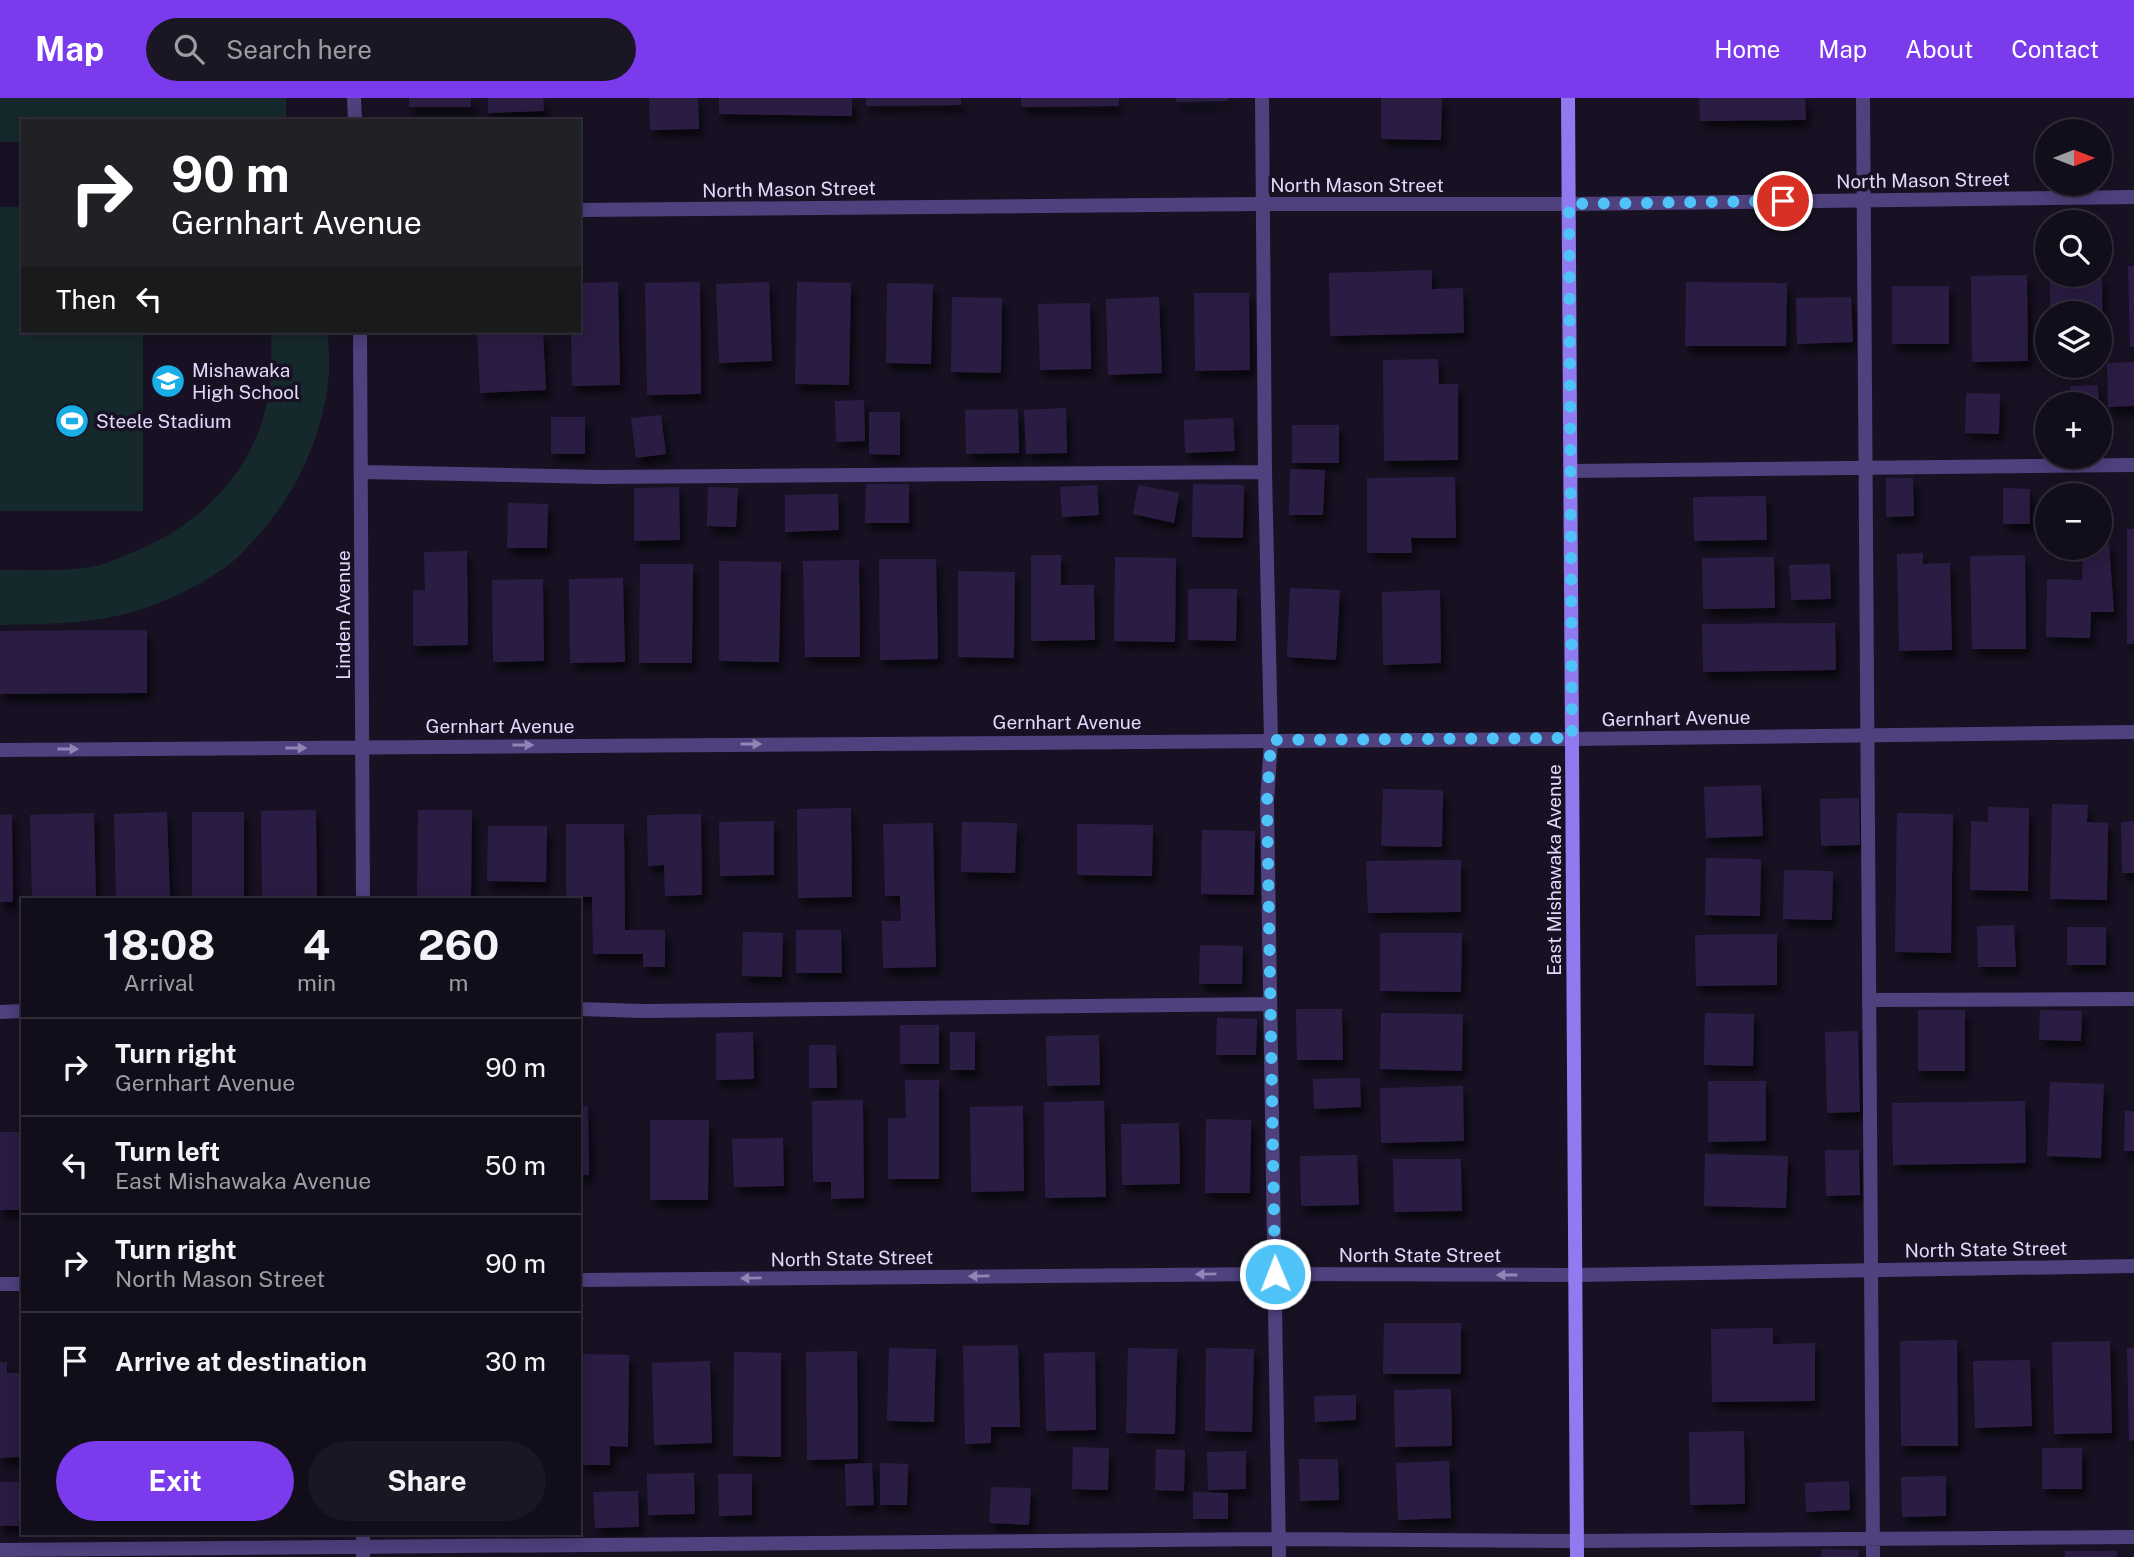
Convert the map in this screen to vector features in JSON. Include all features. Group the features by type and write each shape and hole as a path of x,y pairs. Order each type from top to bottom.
{"street":[{"path":"354,98 355,119"},
{"path":"1262,98 1265,472 1271,740 1267,802 1279,1557"},
{"name":"East Mishawaka Avenue","path":"1568,98 1577,1557"},
{"path":"1863,98 1873,1557"},
{"name":"North Mason Street","path":"581,211 2134,197"},
{"name":"Linden Avenue","path":"360,333 363,898"},
{"path":"1571,471 2134,465"},
{"path":"362,472 613,477 1265,472"},
{"name":"Gernhart Avenue","path":"0,750 2134,732"},
{"path":"1869,1000 2134,999"},
{"path":"581,1009 643,1011 1270,1004"},
{"path":"0,1012 21,1012"},
{"name":"North State Street","path":"581,1280 1275,1274 1576,1275 2134,1266"},
{"path":"0,1284 21,1284"},
{"path":"0,1550 1278,1539 1577,1541 2134,1537"}],"green space":[{"path":"0,98 286,98 286,119 21,119 21,142 0,142"},
{"name":"Steele Stadium","path":"0,207 21,207 21,333 143,333 143,511 0,511"},
{"path":"271,333 328,333 329,373 326,396 321,419 305,463 283,503 254,540 234,560 211,577 177,595 125,614 90,620 0,625 0,570 72,569 108,563 167,536 204,509 234,476 257,436 270,384"}],"building":[{"path":"409,98 471,98 471,107 409,107"},
{"path":"488,98 543,98 544,111 488,113"},
{"path":"649,98 698,98 699,129 650,130"},
{"path":"719,98 852,98 852,116 719,114"},
{"path":"866,98 961,98 961,105 866,106"},
{"path":"1021,98 1119,98 1119,106 1021,107"},
{"path":"1176,98 1228,98 1228,101 1176,102"},
{"path":"1381,98 1442,98 1441,140 1381,139"},
{"path":"1699,98 1805,98 1806,120 1700,121"},
{"path":"2128,266 2134,266 2134,347 2130,347"},
{"path":"1432,270 1432,289 1463,288 1464,333 1330,336 1329,273"},
{"path":"2027,275 2028,361 1972,362 1971,276"},
{"path":"618,282 620,385 572,386 571,333 581,333 581,283"},
{"path":"700,282 701,394 647,395 645,283"},
{"path":"769,282 772,361 719,363 716,284"},
{"path":"797,282 851,283 849,385 795,384"},
{"path":"1686,282 1787,283 1786,346 1685,346"},
{"path":"887,283 933,284 931,364 886,363"},
{"path":"1892,286 1949,286 1949,344 1892,344"},
{"path":"2050,287 2102,287 2102,301 2050,301"},
{"path":"1194,293 1249,293 1250,370 1195,371"},
{"path":"952,297 1002,298 1001,373 951,372"},
{"path":"1159,297 1162,373 1108,375 1106,299"},
{"path":"1851,297 1853,342 1797,344 1796,298"},
{"path":"1090,303 1091,369 1040,370 1038,304"},
{"path":"477,333 543,333 546,390 480,393"},
{"path":"1438,359 1439,384 1458,384 1458,460 1384,461 1383,360"},
{"path":"2134,362 2134,406 2112,407 2112,392 2108,392 2107,378 2112,378 2112,363"},
{"path":"2098,385 2098,392 2070,392 2070,386"},
{"path":"1966,393 2000,394 1999,434 1965,433"},
{"path":"864,400 865,441 836,442 835,401"},
{"path":"1066,408 1067,453 1026,454 1024,410"},
{"path":"1018,409 1019,453 966,454 965,410"},
{"path":"869,412 900,412 900,455 869,454"},
{"path":"661,415 666,454 636,458 631,418"},
{"path":"551,417 585,417 585,454 551,454"},
{"path":"1233,418 1235,451 1185,453 1184,420"},
{"path":"1292,425 1339,425 1339,463 1292,463"},
{"path":"1290,469 1325,470 1323,515 1289,515"},
{"path":"1455,477 1456,538 1411,538 1412,553 1367,553 1367,478"},
{"path":"1886,478 1913,478 1914,516 1886,517"},
{"path":"866,484 909,484 909,523 865,523"},
{"path":"1193,484 1244,485 1243,538 1192,537"},
{"path":"1097,485 1099,515 1062,517 1060,487"},
{"path":"1138,485 1179,493 1174,523 1133,514"},
{"path":"679,487 680,540 634,541 634,488"},
{"path":"708,487 738,488 736,527 707,526"},
{"path":"2003,488 2030,489 2030,524 2003,524"},
{"path":"838,494 839,530 785,532 785,495"},
{"path":"1766,496 1767,540 1694,541 1693,497"},
{"path":"508,503 548,504 547,548 507,548"},
{"path":"2127,529 2134,529 2134,644 2127,644"},
{"path":"467,551 468,645 413,646 413,590 425,590 424,552"},
{"path":"1923,553 1923,564 1950,563 1952,650 1899,651 1897,554"},
{"path":"1031,555 1061,555 1061,585 1094,585 1095,640 1031,641"},
{"path":"2025,555 2026,649 1972,649 1970,556"},
{"path":"1115,557 1176,558 1175,642 1114,641"},
{"path":"1774,557 1775,608 1703,609 1702,558"},
{"path":"879,559 936,559 938,659 880,660"},
{"path":"859,560 860,657 805,657 803,561"},
{"path":"2083,560 2110,560 2114,612 2091,612 2090,638 2046,637 2047,579 2082,580"},
{"path":"719,561 781,562 779,662 719,661"},
{"path":"640,564 693,564 692,663 639,663"},
{"path":"1830,564 1831,599 1791,600 1789,565"},
{"path":"958,571 1015,572 1014,658 958,657"},
{"path":"623,578 625,662 570,663 569,579"},
{"path":"543,579 544,661 493,662 492,580"},
{"path":"1290,588 1340,590 1336,660 1287,657"},
{"path":"1188,589 1237,589 1236,641 1188,640"},
{"path":"1440,590 1441,663 1383,665 1382,592"},
{"path":"1835,623 1836,670 1703,672 1702,624"},
{"path":"147,630 147,693 0,694 0,631"},
{"path":"1761,785 1763,836 1706,838 1704,787"},
{"path":"1383,789 1443,790 1442,847 1381,846"},
{"path":"1859,798 1860,845 1821,846 1820,799"},
{"path":"2052,804 2088,805 2087,822 2108,823 2107,900 2050,899"},
{"path":"1988,807 2029,808 2028,891 1970,890 1971,821 1988,822"},
{"path":"851,808 852,897 798,898 797,809"},
{"path":"316,810 317,898 262,898 261,811"},
{"path":"418,810 472,810 471,898 417,898"},
{"path":"167,812 170,898 116,898 114,814"},
{"path":"192,812 244,812 244,898 192,898"},
{"path":"94,813 96,898 32,898 30,815"},
{"path":"1897,813 1953,814 1951,953 1895,952"},
{"path":"12,814 13,902 0,902 0,815"},
{"path":"701,814 702,895 665,896 664,865 648,866 647,815"},
{"path":"774,821 774,875 720,876 719,822"},
{"path":"2134,821 2134,873 2122,873 2121,822"},
{"path":"962,822 1017,823 1015,873 961,872"},
{"path":"933,823 936,967 883,968 882,921 901,921 900,896 885,896 883,824"},
{"path":"566,824 624,824 625,930 665,930 665,967 643,967 643,954 593,954 592,897 566,897"},
{"path":"1077,824 1153,825 1152,876 1077,875"},
{"path":"488,826 547,826 546,882 487,881"},
{"path":"1202,830 1255,831 1254,895 1201,894"},
{"path":"1706,858 1761,859 1760,916 1705,915"},
{"path":"1461,860 1461,912 1368,913 1366,861"},
{"path":"1784,870 1833,871 1832,920 1783,919"},
{"path":"2014,925 2016,967 1978,967 1977,926"},
{"path":"2067,927 2106,927 2106,965 2067,965"},
{"path":"796,930 841,930 842,973 796,973"},
{"path":"743,932 783,933 782,977 742,976"},
{"path":"1380,933 1462,933 1461,992 1380,991"},
{"path":"1777,934 1777,985 1696,986 1695,935"},
{"path":"1200,945 1243,946 1242,984 1199,984"},
{"path":"1296,1009 1342,1009 1343,1060 1297,1060"},
{"path":"1918,1010 1965,1010 1965,1071 1918,1071"},
{"path":"2040,1010 2082,1011 2081,1041 2039,1040"},
{"path":"1381,1013 1463,1014 1462,1071 1380,1069"},
{"path":"1705,1013 1754,1014 1753,1066 1704,1065"},
{"path":"1217,1018 1257,1019 1256,1055 1216,1055"},
{"path":"900,1025 939,1025 939,1064 900,1064"},
{"path":"1858,1031 1860,1112 1827,1113 1825,1032"},
{"path":"753,1032 754,1079 716,1080 716,1033"},
{"path":"950,1032 975,1032 975,1070 950,1070"},
{"path":"1099,1035 1100,1085 1047,1086 1046,1036"},
{"path":"809,1045 836,1045 837,1088 809,1088"},
{"path":"1360,1078 1361,1107 1314,1109 1313,1079"},
{"path":"905,1080 939,1080 939,1179 888,1179 888,1118 906,1118"},
{"path":"1708,1081 1766,1081 1766,1141 1708,1142"},
{"path":"2050,1082 2104,1084 2101,1158 2047,1156"},
{"path":"1463,1086 1464,1141 1381,1143 1380,1088"},
{"path":"863,1100 864,1198 831,1199 831,1182 813,1182 812,1101"},
{"path":"1104,1101 1106,1197 1045,1198 1044,1102"},
{"path":"2025,1101 2026,1163 1893,1165 1892,1103"},
{"path":"581,1106 588,1106 589,1175 581,1175"},
{"path":"1023,1106 1024,1191 971,1192 970,1107"},
{"path":"2125,1111 2134,1111 2134,1151 2124,1151"},
{"path":"1206,1119 1251,1120 1250,1193 1205,1193"},
{"path":"650,1120 709,1120 708,1200 650,1200"},
{"path":"1179,1123 1180,1184 1122,1185 1121,1124"},
{"path":"0,1132 21,1132 20,1210 0,1210"},
{"path":"783,1138 784,1186 734,1187 732,1139"},
{"path":"1825,1150 1859,1150 1860,1195 1826,1196"},
{"path":"1705,1154 1788,1156 1786,1208 1704,1206"},
{"path":"1357,1155 1359,1205 1301,1206 1300,1156"},
{"path":"1393,1159 1461,1159 1462,1211 1394,1212"},
{"path":"1384,1323 1461,1323 1461,1374 1383,1374"},
{"path":"1773,1328 1773,1344 1815,1343 1815,1401 1712,1402 1711,1329"},
{"path":"1957,1340 1958,1446 1901,1446 1900,1341"},
{"path":"2110,1341 2112,1433 2054,1434 2052,1342"},
{"path":"1018,1345 1020,1427 991,1427 991,1443 965,1444 963,1346"},
{"path":"889,1348 936,1349 934,1422 887,1421"},
{"path":"1128,1348 1177,1349 1175,1434 1126,1433"},
{"path":"1206,1348 1254,1349 1252,1432 1205,1431"},
{"path":"2127,1348 2134,1348 2134,1440 2129,1441"},
{"path":"857,1351 858,1459 807,1460 806,1352"},
{"path":"734,1352 781,1353 781,1457 733,1456"},
{"path":"1095,1352 1096,1430 1046,1431 1044,1353"},
{"path":"581,1354 629,1355 628,1447 610,1446 610,1465 581,1465"},
{"path":"2030,1360 2032,1426 1975,1428 1973,1361"},
{"path":"710,1361 712,1443 654,1445 652,1363"},
{"path":"0,1362 7,1362 7,1373 21,1373 21,1457 0,1458"},
{"path":"1451,1389 1452,1446 1395,1447 1394,1390"},
{"path":"1356,1395 1356,1420 1315,1422 1314,1396"},
{"path":"1744,1431 1745,1504 1690,1505 1689,1432"},
{"path":"1073,1447 1109,1448 1108,1490 1072,1489"},
{"path":"2042,1448 2082,1448 2082,1489 2042,1489"},
{"path":"1156,1449 1185,1450 1184,1491 1155,1490"},
{"path":"1246,1451 1246,1489 1208,1490 1207,1452"},
{"path":"1299,1459 1338,1459 1339,1500 1300,1501"},
{"path":"1449,1461 1451,1518 1398,1520 1396,1463"},
{"path":"872,1463 874,1505 846,1506 845,1464"},
{"path":"880,1463 908,1464 907,1505 880,1505"},
{"path":"694,1473 695,1514 648,1515 647,1474"},
{"path":"718,1474 752,1474 752,1515 719,1516"},
{"path":"1946,1476 1946,1516 1902,1517 1901,1477"},
{"path":"1849,1481 1850,1510 1806,1512 1805,1483"},
{"path":"0,1482 21,1482 21,1526 0,1526"},
{"path":"991,1487 1031,1488 1029,1525 989,1523"},
{"path":"638,1491 639,1527 595,1528 593,1492"},
{"path":"1193,1492 1228,1493 1228,1519 1193,1519"},
{"path":"1822,1549 1859,1550 1859,1557 1821,1557"},
{"path":"2065,1551 2117,1551 2117,1557 2065,1557"}],"place":[{"name":"Mishawaka High School","path":"168,381"},
{"name":"Steele Stadium","path":"72,421"}],"route":[{"path":"1275,1274 1267,802 1271,740 1572,738 1569,204 1783,201"}]}
